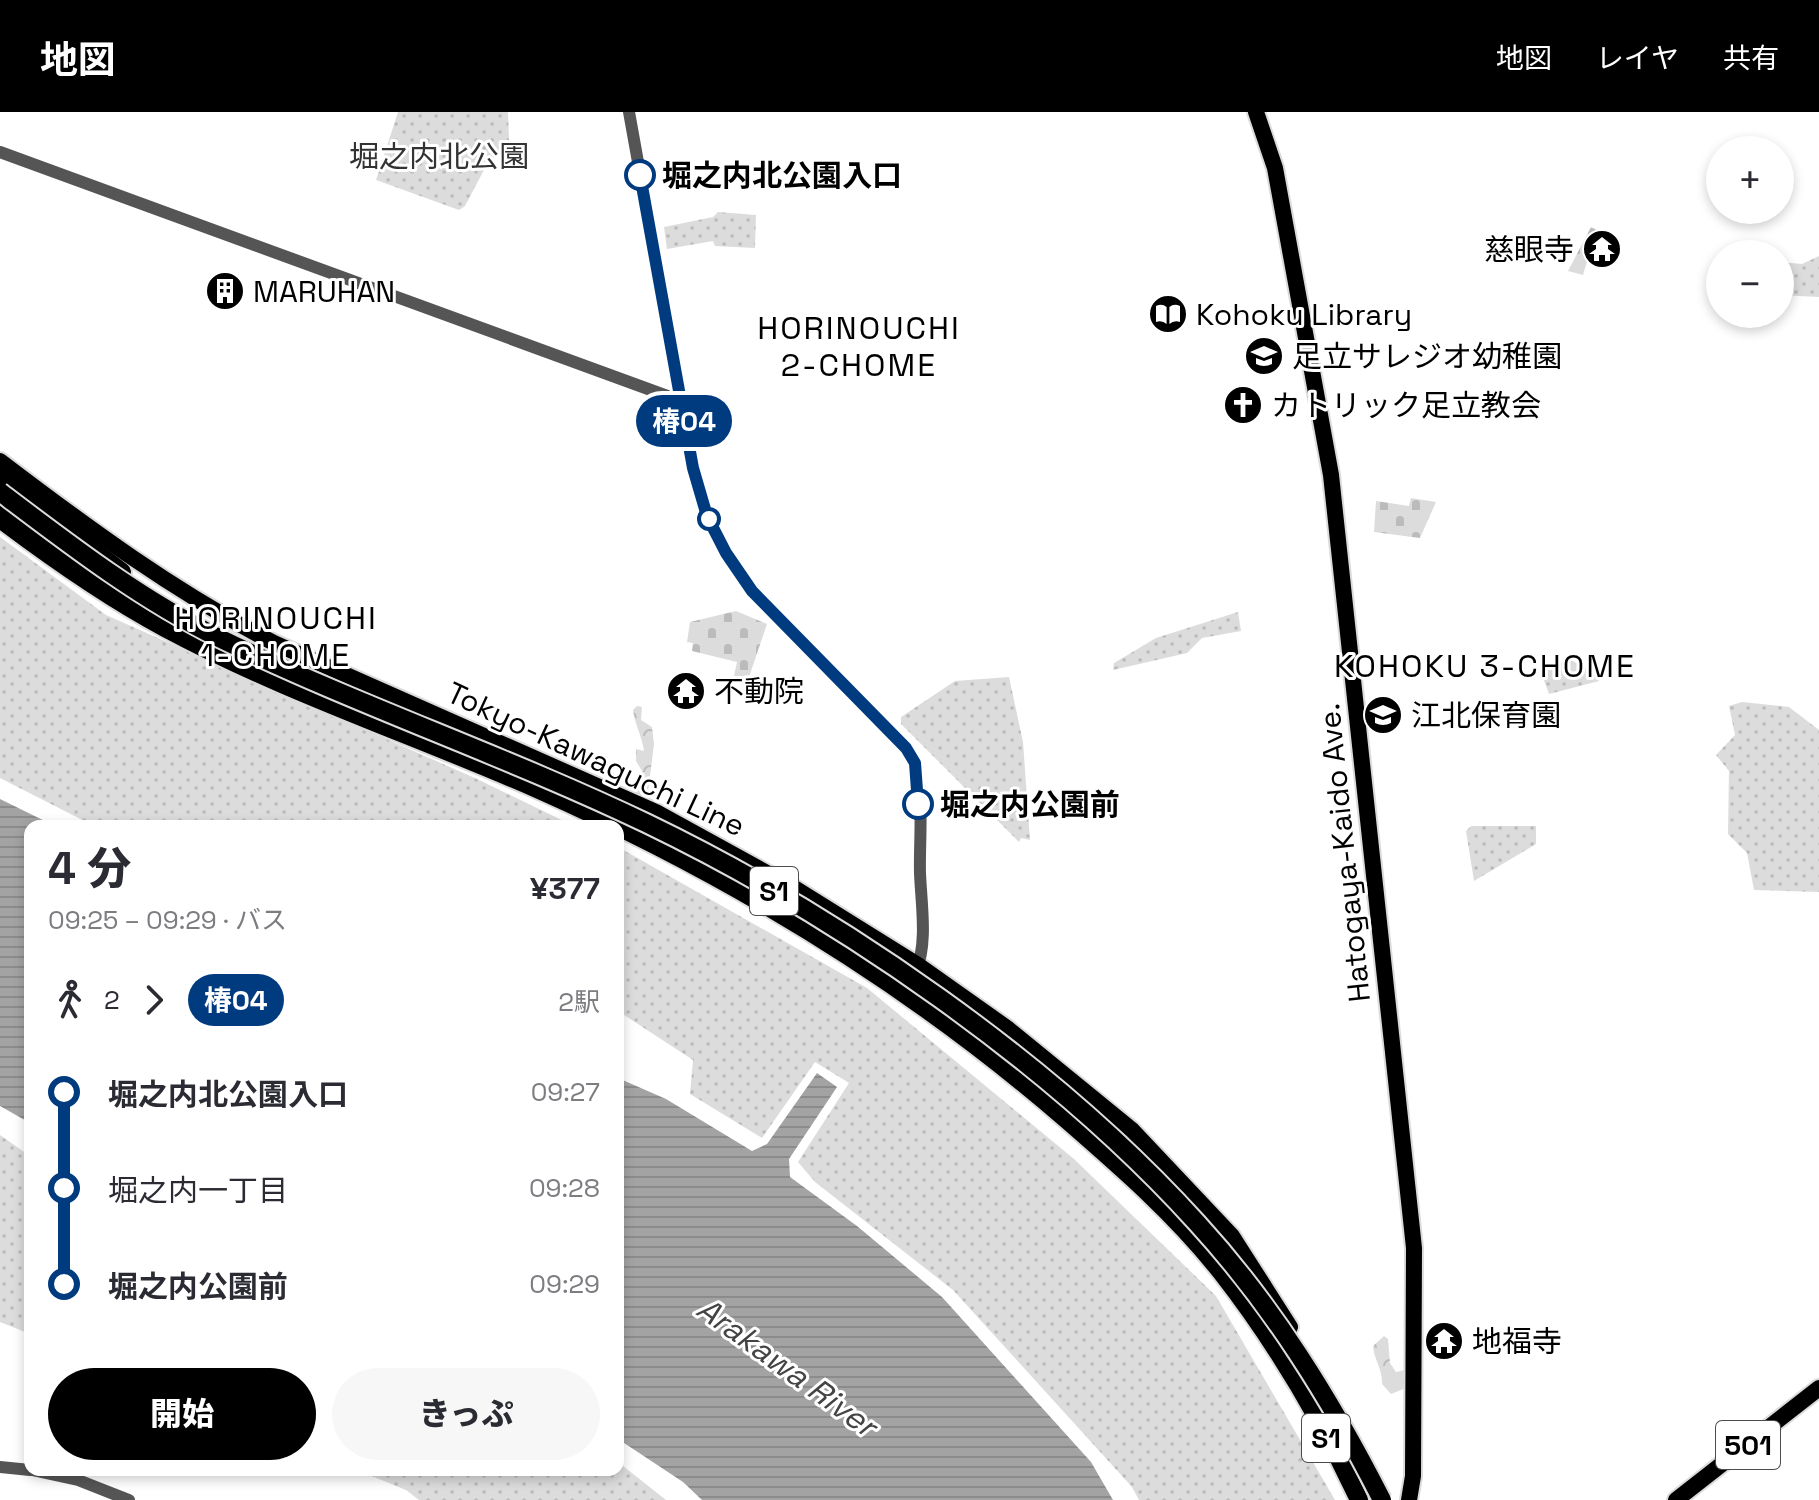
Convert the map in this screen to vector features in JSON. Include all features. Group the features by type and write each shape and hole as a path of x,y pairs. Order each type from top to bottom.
{"highway":[{"name":"S1","path":"1,485 124,583 217,637 647,824 831,925 951,1007 1116,1143 1200,1226 1291,1341 1384,1500"},
{"name":"S1","path":"0,517 61,564 166,629 221,656 603,820"},
{"name":"S1","path":"624,830 725,880 820,935 1000,1061 1103,1151 1190,1235 1254,1317 1359,1500"}],"main road":[{"name":"Hatogaya-Kaido Ave.","path":"1256,112 1275,168 1297,303 1330,465 1414,1248 1413,1476 1409,1500"},
{"name":"Tokyo-Kawaguchi Line","path":"0,461 105,540 227,618 274,643 656,812 796,889 918,965 1007,1028 1132,1130 1232,1236 1316,1370 1384,1500"},
{"name":"Tokyo-Kawaguchi Line","path":"0,508 119,591 198,635 312,688 635,824 838,940 907,987 996,1053 1118,1154 1219,1258 1299,1378 1368,1500"},
{"name":"501","path":"1676,1500 1819,1388"}],"street":[{"path":"629,112 701,499 726,553 757,597 891,732 915,763 921,899 918,965 907,987"},
{"path":"0,152 681,401"},
{"path":"0,1467 24,1469"},
{"path":"59,1476 129,1500"}],"green space":[{"name":"堀之内北公園","path":"398,112 508,112 509,140 485,168 465,206 459,210 376,180"},
{"path":"718,212 756,215 755,248 715,246 713,241 667,249 664,227 713,217"},
{"path":"1591,227 1601,232 1598,238 1594,238 1583,275 1568,271"},
{"path":"1819,256 1819,297 1794,296 1794,263 1802,264"},
{"path":"1411,498 1436,502 1420,538 1374,532 1376,501 1409,506"},
{"path":"0,537 106,615 477,779 562,820 82,820 0,778"},
{"path":"736,611 767,624 748,680 734,676 737,662 692,651 693,643 687,642 690,622"},
{"path":"1238,612 1241,631 1202,638 1187,653 1113,670 1114,663 1156,638"},
{"path":"1570,660 1593,671 1599,681 1549,694 1540,669"},
{"path":"1009,677 1023,742 1030,840 1021,838 1019,842 901,724 901,717 955,681"},
{"path":"1742,702 1789,707 1819,730 1819,892 1754,890 1747,853 1728,834 1729,771 1716,755 1735,735 1729,706"},
{"path":"637,706 642,707 641,720 652,727 654,744 647,800 636,793 636,776 641,775 642,771 636,761 636,749 644,751 633,710"},
{"path":"1471,826 1536,826 1536,844 1474,881 1466,831"},
{"path":"624,850 867,988 1074,1159 1216,1296 1335,1500 1139,1500 1132,1487 953,1290 815,1182 798,1162 849,1083 815,1062 762,1138 690,1094 693,1060 624,1015"},
{"path":"0,1135 24,1152 24,1332 0,1322"},
{"path":"1384,1336 1388,1339 1390,1363 1396,1372 1405,1370 1409,1364 1406,1388 1391,1394 1382,1384 1373,1346"},
{"path":"624,1467 666,1500 419,1500 406,1490 372,1476 624,1476"}],"water":[{"path":"0,799 43,820 24,820 24,1120 0,1106"},
{"name":"Arakawa River","path":"817,1073 837,1087 789,1159 790,1177 857,1226 942,1297 1091,1462 1113,1500 702,1500 683,1482 624,1443 624,1081 666,1099 752,1151 767,1144"}],"bus line":[{"name":"椿04","path":"640,175 693,468 707,516 726,553 752,591 906,748 915,763 918,804"}],"place":[{"name":"堀之内北公園入口","path":"640,175"},
{"name":"慈眼寺","path":"1602,249"},
{"name":"MARUHAN","path":"225,291"},
{"name":"Kohoku Library","path":"1168,314"},
{"name":"足立サレジオ幼稚園","path":"1264,356"},
{"name":"カトリック足立教会","path":"1243,405"},
{"name":"不動院","path":"686,691"},
{"name":"江北保育園","path":"1383,715"},
{"name":"堀之内公園前","path":"918,804"},
{"name":"地福寺","path":"1444,1341"}],"district":[{"name":"HORINOUCHI 2-CHOME","path":"859,346"},
{"name":"HORINOUCHI 1-CHOME","path":"276,636"},
{"name":"KOHOKU 3-CHOME","path":"1485,666"}]}
